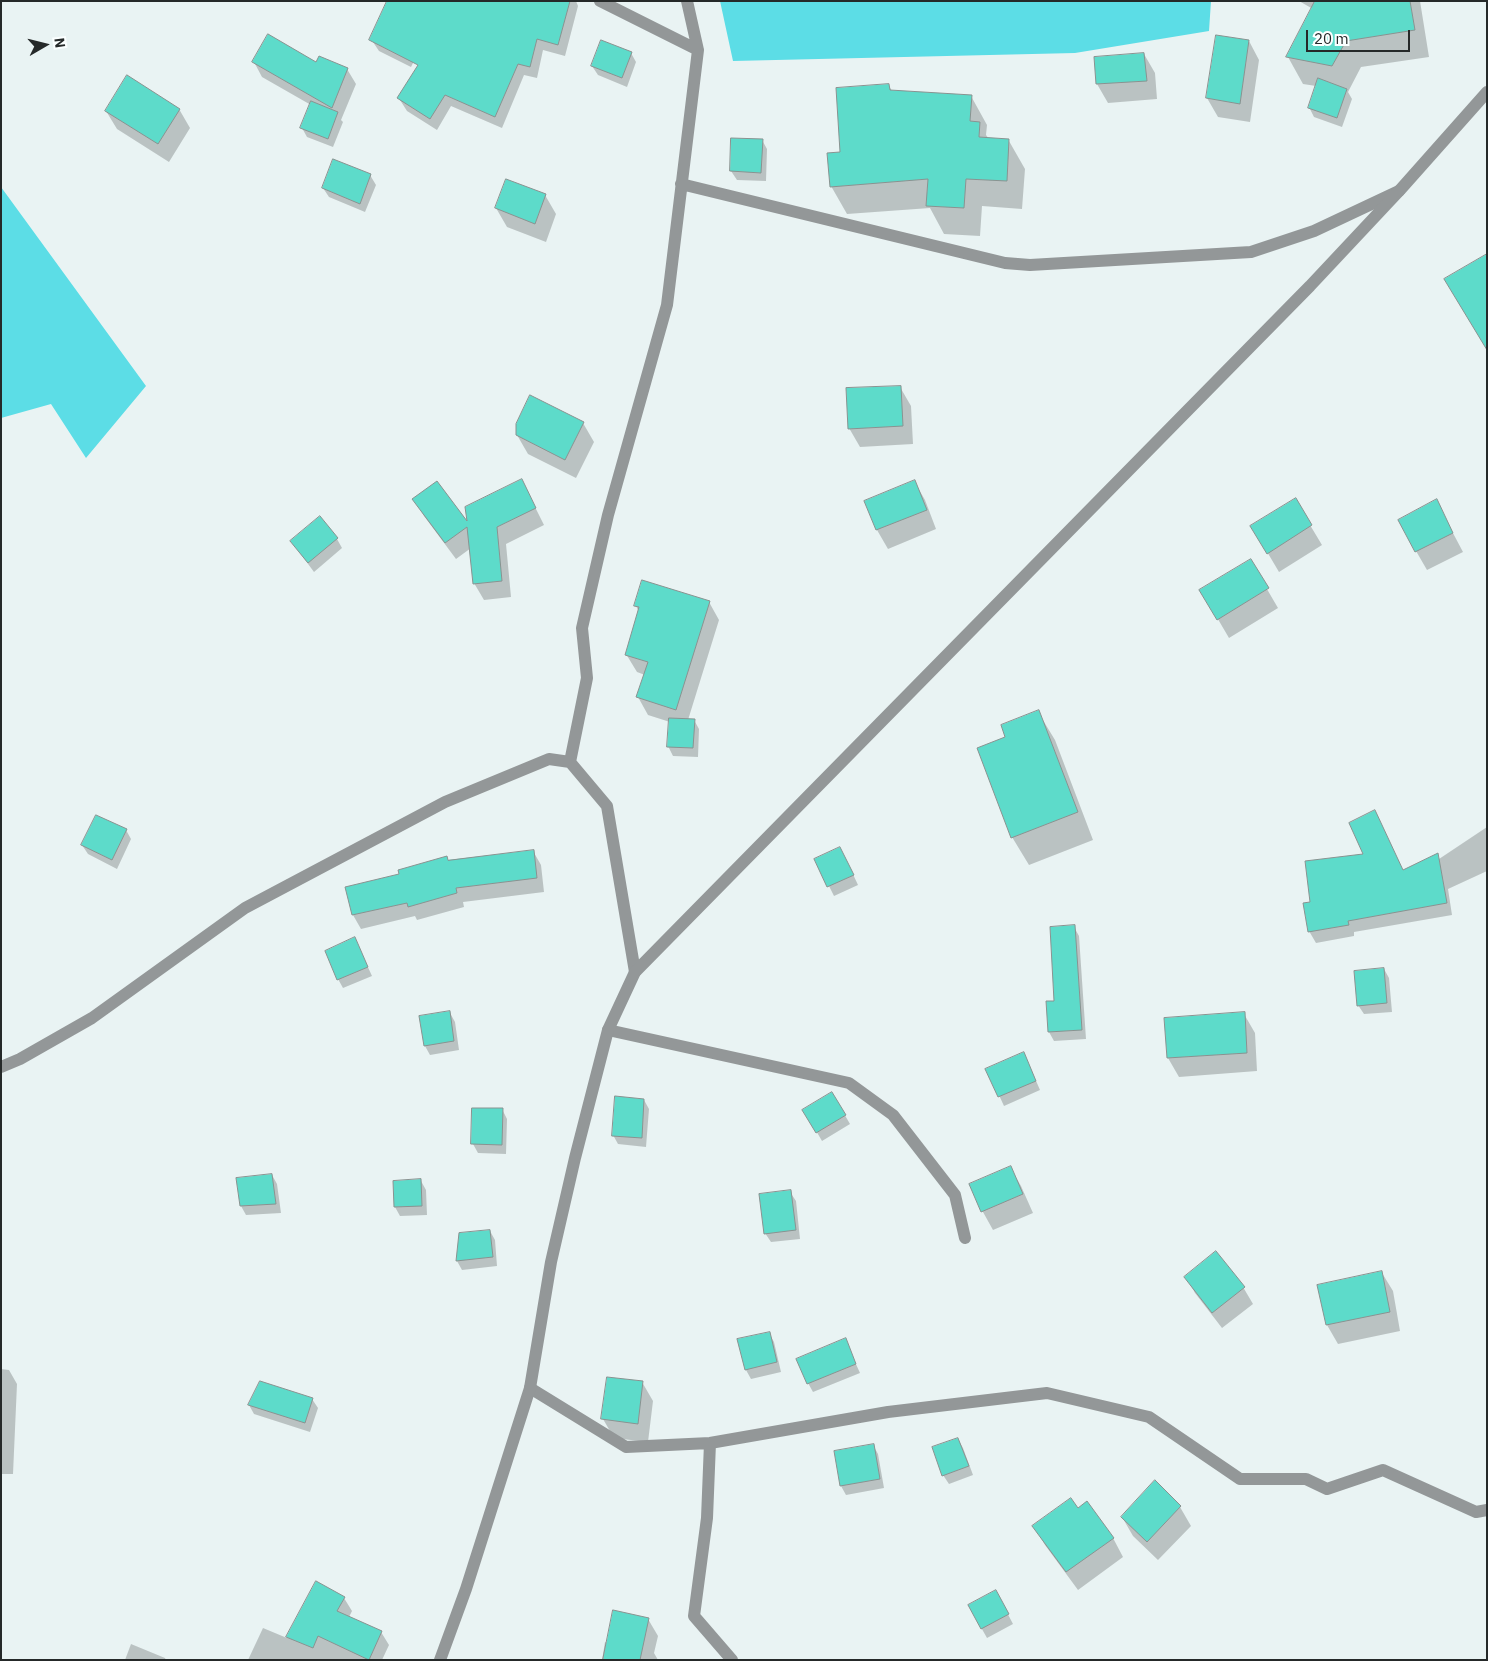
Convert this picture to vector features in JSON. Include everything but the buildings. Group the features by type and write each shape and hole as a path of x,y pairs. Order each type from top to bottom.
{"street":[{"path":"600,1 698,50"},
{"path":"570,762 588,678 582,628 608,515 667,305 698,50 687,1"},
{"path":"440,1660 466,1589 530,1388 551,1262 575,1158 608,1030 634,972 1310,286 1400,190 1487,92"},
{"path":"681,184 1005,263 1030,265 1251,252 1314,231 1400,190"},
{"path":"1,1066 20,1060 92,1018 237,914 254,904 445,802 549,759 570,762 606,806 634,972"},
{"path":"608,1030 849,1083 893,1115 955,1195 966,1238"},
{"path":"530,1388 626,1447 710,1443 888,1412 1047,1393 1149,1417 1240,1479 1306,1478 1327,1489 1383,1470 1476,1512 1487,1510"},
{"path":"710,1443 707,1518 694,1616 732,1660"}],"shaded area":[{"path":"720,1 1211,1 1209,31 1075,53 733,61"},
{"path":"1,187 146,386 86,458 51,404 1,418"}]}
